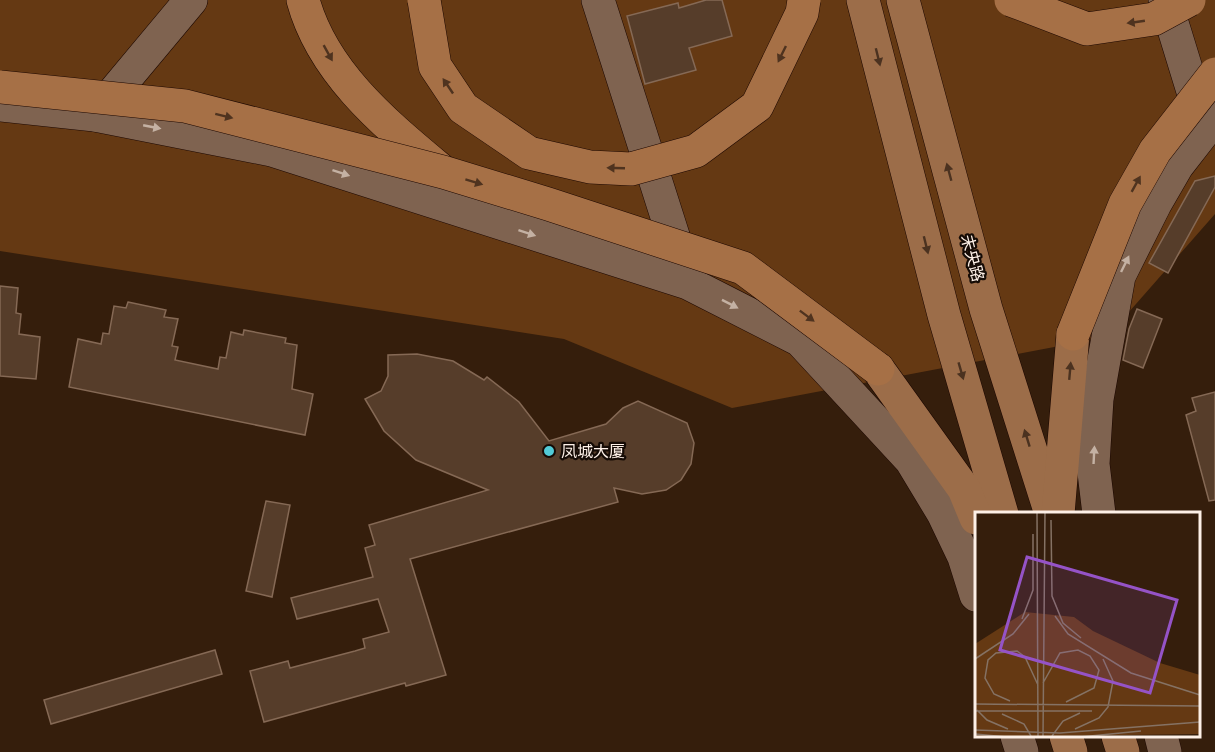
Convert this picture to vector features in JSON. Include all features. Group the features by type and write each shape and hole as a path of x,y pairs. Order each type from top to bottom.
{"highway":[{"path":"303,0 307,14 337,70 378,117 443,172"},
{"path":"424,0 435,66 463,108 529,153 590,167 631,169 696,152 757,106 802,13 804,0"},
{"path":"1011,0 1087,29 1154,19 1189,0"},
{"path":"1073,334 1125,204 1155,152 1215,74"},
{"path":"0,87 185,106 443,172 742,268 878,369"}],"main road":[{"path":"95,116 191,0"},
{"path":"598,0 688,283"},
{"path":"863,0 944,315 1002,512"},
{"name":"未央路","path":"903,0 987,309 1051,512"},
{"path":"1099,512 1093,464 1097,399 1119,276 1177,166 1210,123 1165,0"},
{"path":"0,105 95,116 272,150 688,283 800,340 911,460 943,513 964,557 975,592"},
{"path":"1058,512 1073,334"},
{"path":"878,369 964,489 975,516"},
{"path":"1018,737 1022,752"},
{"path":"1067,737 1071,752"},
{"path":"1119,737 1124,752"},
{"path":"1161,737 1165,752"}],"shaded area":[{"path":"0,0 1215,0 1215,214 1107,337 732,408 564,339 0,251"}],"building":[{"path":"706,0 722,0 732,36 689,48 696,70 645,84 627,16 678,3 679,8"},
{"path":"1215,176 1215,187 1168,273 1149,263 1195,181"},
{"path":"0,286 18,288 16,313 21,314 19,334 40,337 36,379 0,376"},
{"path":"128,302 166,310 164,317 178,319 172,346 178,347 175,360 218,369 220,357 226,358 231,332 243,335 244,330 286,338 285,343 297,345 292,389 313,394 305,435 69,387 78,339 101,344 103,333 109,334 114,306 126,308"},
{"path":"1137,309 1162,319 1143,368 1123,360 1129,329"},
{"name":"凤城大厦","path":"417,354 453,361 484,380 487,377 519,402 549,441 606,424 623,408 638,401 687,423 694,443 691,464 681,480 666,490 642,494 614,488 618,502 410,559 446,675 406,686 405,683 264,722 250,671 288,661 290,668 355,651 365,648 363,639 389,632 378,599 297,619 291,598 373,577 365,548 375,545 369,525 488,490 416,460 384,431 365,399 381,391 388,376 388,355"},
{"path":"1215,392 1215,500 1209,501 1186,415 1196,411 1192,398"},
{"path":"266,501 290,505 272,597 246,591"},
{"path":"215,650 222,674 51,724 44,700"}],"place":[{"name":"凤城大厦","path":"549,451"}]}
